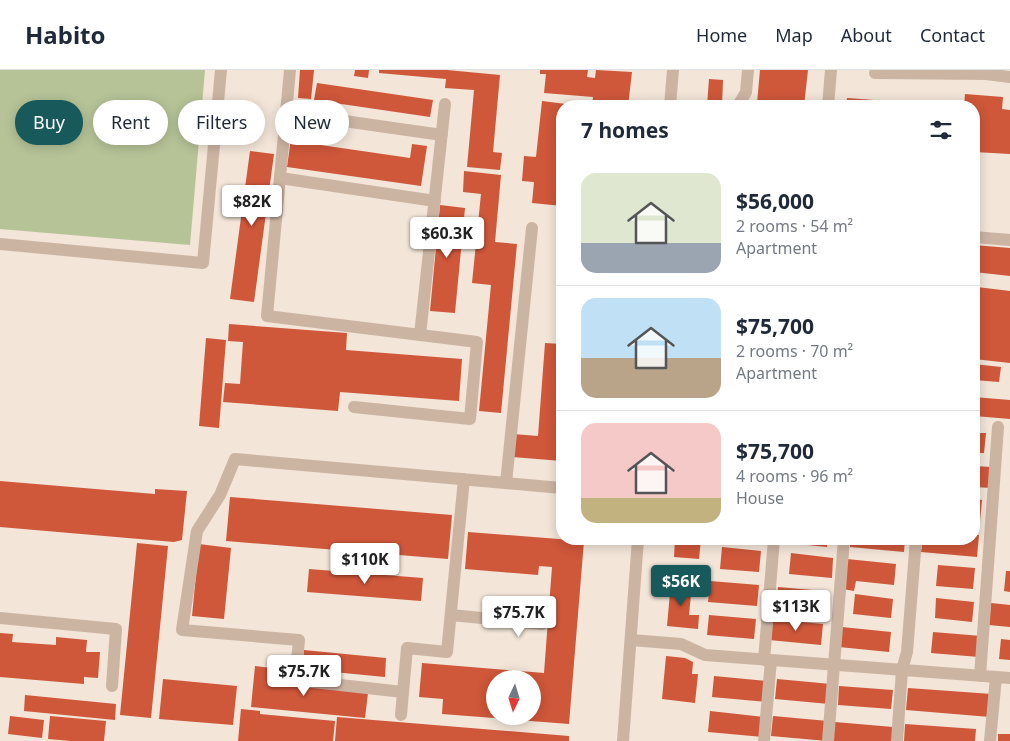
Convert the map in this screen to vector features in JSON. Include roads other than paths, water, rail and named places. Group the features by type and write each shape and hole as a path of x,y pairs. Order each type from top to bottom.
{"street":[{"path":"0,244 203,263 221,70"},
{"path":"290,70 267,316 477,342 470,419 354,408"},
{"path":"670,100 672,70"},
{"path":"741,100 746,92 748,70"},
{"path":"828,100 831,70"},
{"path":"875,73 986,72 1010,77"},
{"path":"420,335 445,104"},
{"path":"349,122 442,135"},
{"path":"280,178 435,201"},
{"path":"506,483 532,228"},
{"path":"980,238 1010,240"},
{"path":"980,676 998,427"},
{"path":"403,692 296,680 300,640 182,630 196,531 220,495 235,459 556,487"},
{"path":"401,715 407,648 447,652 464,479"},
{"path":"623,741 638,545"},
{"path":"764,741 774,545"},
{"path":"828,741 844,545"},
{"path":"896,741 902,670 907,652 916,545"},
{"path":"451,615 542,624"},
{"path":"0,618 116,629 112,686"},
{"path":"631,640 681,644 706,655 1010,678"},
{"path":"990,741 996,677"}]}
